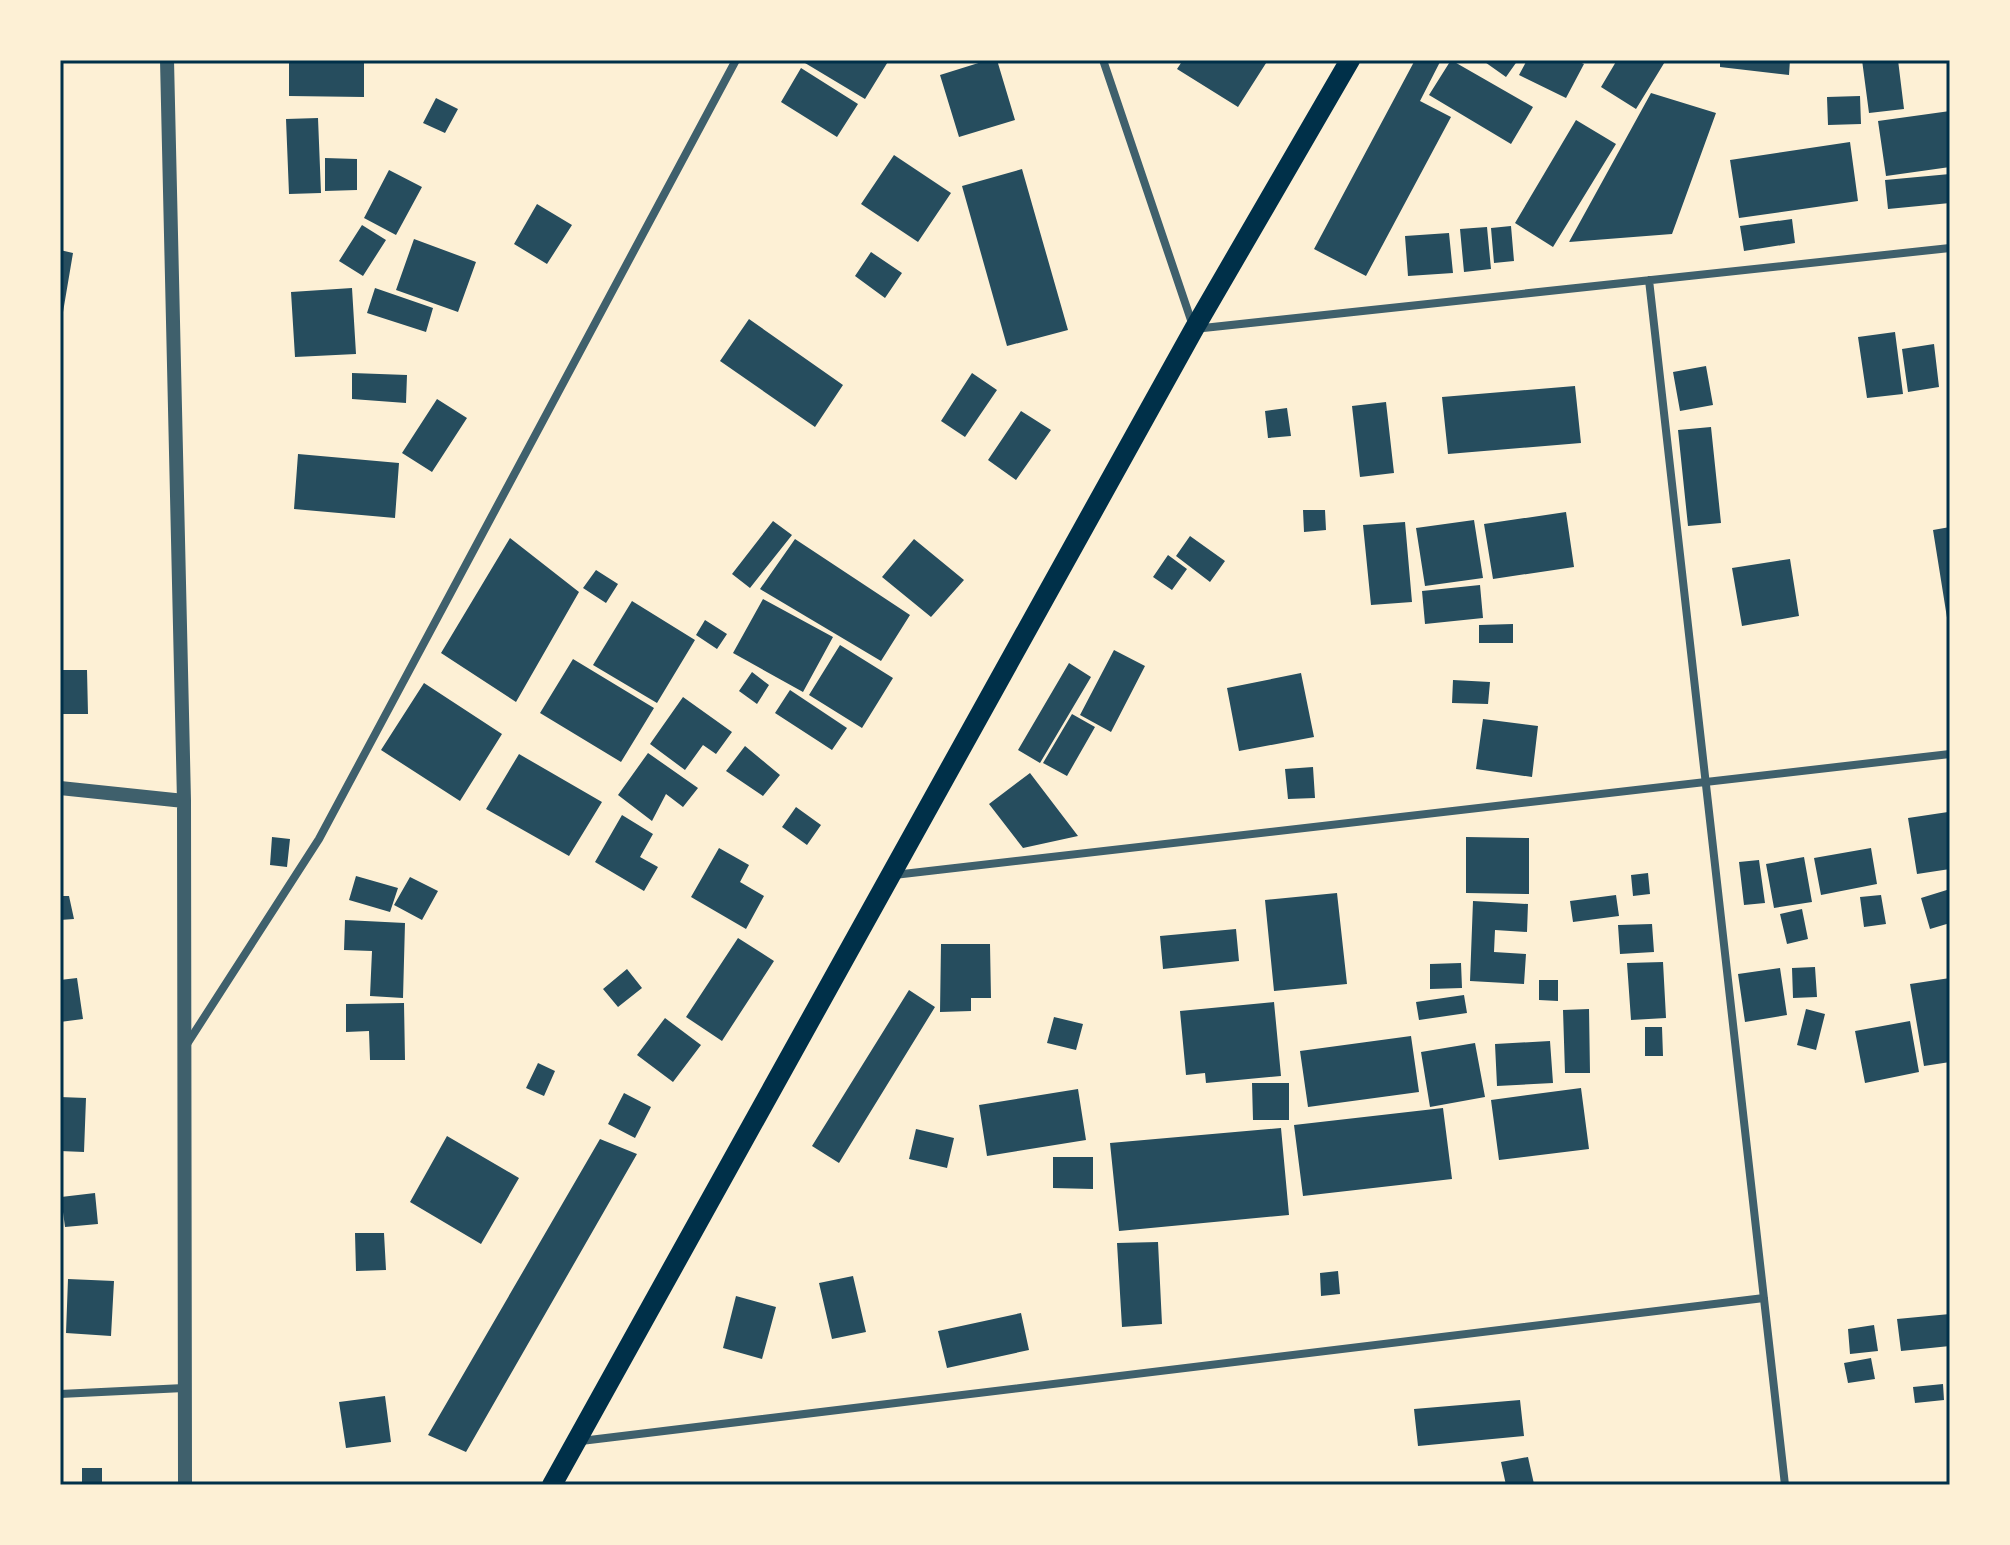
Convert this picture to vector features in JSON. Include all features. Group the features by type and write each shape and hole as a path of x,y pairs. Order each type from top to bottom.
{"main road":[{"path":"552,1485 1194,329 1350,60"}],"street":[{"path":"167,60 184,801 185,1485"},
{"path":"182,1051 319,839 736,60"},
{"path":"1103,60 1194,329 1950,248"},
{"path":"1649,280 1785,1485"},
{"path":"889,875 1950,754"},
{"path":"60,788 184,801"},
{"path":"577,1442 1764,1298"},
{"path":"60,1394 184,1388"}],"building":[{"path":"289,60 364,60 364,97 289,96"},
{"path":"807,60 889,60 865,99 805,63"},
{"path":"997,60 1015,120 959,137 940,75"},
{"path":"1183,60 1268,60 1238,107 1177,69"},
{"path":"1415,60 1441,60 1420,101 1451,117 1366,276 1314,249"},
{"path":"1451,60 1533,107 1511,144 1429,95"},
{"path":"1482,60 1518,60 1506,77"},
{"path":"1527,60 1575,60 1584,64 1566,98 1519,75"},
{"path":"1617,60 1666,60 1636,109 1601,87"},
{"path":"1720,60 1790,60 1789,75 1720,67"},
{"path":"1862,60 1898,60 1904,109 1869,113"},
{"path":"801,68 858,104 837,137 781,102"},
{"path":"1651,93 1716,113 1672,234 1569,242"},
{"path":"1860,96 1861,124 1828,125 1827,97"},
{"path":"436,98 458,109 445,133 423,123"},
{"path":"1950,111 1950,167 1886,176 1878,121"},
{"path":"318,118 321,193 289,194 286,119"},
{"path":"1576,120 1616,144 1553,247 1515,223"},
{"path":"1850,142 1858,201 1739,218 1730,160"},
{"path":"894,155 951,193 918,242 861,204"},
{"path":"325,158 357,159 357,190 325,191"},
{"path":"1022,169 1068,330 1007,346 962,186"},
{"path":"389,170 422,187 396,235 364,218"},
{"path":"1950,174 1950,203 1888,209 1885,180"},
{"path":"537,204 572,225 547,264 514,244"},
{"path":"1792,219 1795,243 1744,251 1740,226"},
{"path":"362,225 386,240 363,276 339,261"},
{"path":"1511,226 1514,261 1494,263 1491,228"},
{"path":"1487,227 1491,269 1464,272 1460,229"},
{"path":"1449,233 1453,273 1408,276 1405,236"},
{"path":"414,239 476,262 458,312 396,290"},
{"path":"60,250 73,253 62,318 60,318"},
{"path":"871,252 902,273 885,298 855,276"},
{"path":"352,288 356,354 295,357 291,292"},
{"path":"375,288 433,308 426,332 367,313"},
{"path":"749,319 843,385 815,427 720,361"},
{"path":"1895,332 1903,394 1867,398 1858,337"},
{"path":"1934,344 1939,387 1908,392 1902,349"},
{"path":"1706,366 1713,405 1680,411 1673,372"},
{"path":"352,373 407,375 406,403 352,399"},
{"path":"972,373 997,390 965,437 941,421"},
{"path":"1575,386 1581,443 1448,454 1442,397"},
{"path":"437,399 467,418 432,472 402,453"},
{"path":"1386,402 1394,473 1360,477 1352,406"},
{"path":"1287,408 1291,436 1268,438 1265,411"},
{"path":"1021,411 1051,430 1016,480 988,460"},
{"path":"1711,427 1721,523 1688,526 1678,430"},
{"path":"298,454 399,463 395,518 294,509"},
{"path":"1303,510 1325,510 1326,530 1304,532"},
{"path":"1566,512 1574,567 1493,579 1484,524"},
{"path":"1474,520 1483,578 1425,586 1416,528"},
{"path":"773,521 792,535 750,588 732,574"},
{"path":"1405,522 1412,602 1371,605 1363,525"},
{"path":"1950,527 1950,624 1948,624 1933,530"},
{"path":"1190,536 1225,561 1210,582 1176,556"},
{"path":"510,538 579,592 516,702 441,653"},
{"path":"795,539 910,615 881,661 760,589"},
{"path":"914,539 964,580 931,617 882,577"},
{"path":"1168,555 1187,569 1172,590 1153,577"},
{"path":"1790,559 1799,616 1742,626 1732,568"},
{"path":"596,570 618,584 606,603 583,588"},
{"path":"1480,585 1483,618 1425,624 1422,591"},
{"path":"763,599 833,637 803,692 733,653"},
{"path":"632,601 695,640 657,703 593,665"},
{"path":"705,620 727,634 717,649 696,635"},
{"path":"1513,624 1513,643 1479,643 1479,625"},
{"path":"840,645 893,678 862,728 809,695"},
{"path":"1114,650 1145,666 1111,732 1080,715"},
{"path":"573,659 654,708 621,762 540,713"},
{"path":"1069,663 1091,677 1040,763 1018,750"},
{"path":"60,670 87,670 88,714 60,714"},
{"path":"752,672 769,685 757,704 739,691"},
{"path":"1301,673 1314,737 1239,751 1227,688"},
{"path":"1453,680 1490,682 1488,704 1452,703"},
{"path":"424,683 502,734 460,801 381,750"},
{"path":"790,690 847,728 832,750 775,713"},
{"path":"683,697 732,732 716,754 703,745 685,770 650,744"},
{"path":"1072,714 1095,727 1067,776 1043,763"},
{"path":"1483,719 1538,726 1532,777 1476,769"},
{"path":"745,746 780,775 763,796 726,771"},
{"path":"648,753 698,788 683,807 666,794 652,821 618,795"},
{"path":"519,754 602,802 569,856 486,809"},
{"path":"1313,767 1315,798 1288,799 1285,769"},
{"path":"1030,773 1078,836 1023,848 989,804"},
{"path":"796,807 821,825 807,845 782,827"},
{"path":"1948,812 1950,869 1917,874 1908,818"},
{"path":"622,815 653,834 640,857 658,867 644,891 595,862"},
{"path":"272,837 290,839 287,867 270,865"},
{"path":"1466,837 1529,838 1529,894 1466,893"},
{"path":"719,848 749,865 740,882 764,896 746,929 691,897"},
{"path":"1871,848 1877,884 1821,895 1814,858"},
{"path":"1804,857 1812,902 1774,908 1766,864"},
{"path":"1759,860 1765,903 1744,905 1739,862"},
{"path":"1648,873 1650,894 1633,896 1631,875"},
{"path":"356,876 398,888 390,912 349,900"},
{"path":"410,877 438,891 422,920 394,905"},
{"path":"1950,889 1950,923 1930,929 1921,898"},
{"path":"1337,893 1347,984 1274,991 1265,900"},
{"path":"1616,895 1619,916 1573,922 1570,901"},
{"path":"1881,895 1886,924 1864,927 1860,897"},
{"path":"60,896 69,896 74,919 60,920"},
{"path":"1473,901 1528,904 1527,932 1495,930 1494,952 1526,954 1524,984 1470,981"},
{"path":"1802,909 1808,939 1787,944 1780,914"},
{"path":"345,920 405,923 403,998 370,996 372,951 344,950"},
{"path":"1652,924 1654,952 1620,954 1618,925"},
{"path":"1236,929 1239,961 1163,969 1160,936"},
{"path":"738,938 774,961 722,1041 686,1017"},
{"path":"941,944 990,944 991,998 971,998 971,1011 940,1012"},
{"path":"1663,962 1666,1018 1631,1020 1627,963"},
{"path":"1461,963 1462,988 1430,989 1430,964"},
{"path":"1815,967 1817,997 1793,998 1792,968"},
{"path":"1780,968 1787,1015 1745,1022 1738,974"},
{"path":"627,969 642,988 618,1007 603,989"},
{"path":"77,978 83,1019 60,1022 60,980"},
{"path":"1950,978 1950,1062 1924,1066 1910,984"},
{"path":"1539,980 1558,980 1558,1001 1539,1000"},
{"path":"909,990 935,1007 839,1163 812,1146"},
{"path":"1464,995 1467,1013 1419,1020 1416,1002"},
{"path":"1274,1002 1281,1076 1206,1083 1205,1073 1186,1075 1180,1011"},
{"path":"404,1003 405,1060 370,1060 369,1031 346,1032 346,1004"},
{"path":"1589,1009 1590,1073 1565,1073 1563,1010"},
{"path":"1806,1009 1825,1014 1816,1050 1797,1045"},
{"path":"1054,1017 1083,1024 1076,1050 1047,1043"},
{"path":"665,1018 701,1045 673,1082 637,1055"},
{"path":"1910,1021 1919,1072 1865,1083 1855,1031"},
{"path":"1645,1027 1662,1027 1663,1056 1645,1056"},
{"path":"1411,1036 1419,1092 1308,1107 1300,1051"},
{"path":"1550,1041 1553,1083 1497,1086 1495,1044"},
{"path":"1475,1043 1485,1097 1430,1107 1421,1052"},
{"path":"538,1063 555,1071 544,1096 526,1088"},
{"path":"1252,1083 1289,1083 1289,1120 1253,1120"},
{"path":"1581,1088 1589,1149 1499,1160 1491,1100"},
{"path":"1078,1089 1086,1140 987,1156 979,1105"},
{"path":"624,1093 651,1107 635,1138 608,1124"},
{"path":"60,1097 86,1098 84,1152 60,1151"},
{"path":"1443,1108 1452,1179 1303,1196 1294,1125"},
{"path":"1281,1128 1289,1215 1119,1231 1110,1143"},
{"path":"916,1129 954,1138 947,1168 909,1159"},
{"path":"447,1136 519,1178 481,1244 410,1202"},
{"path":"600,1139 637,1154 466,1452 428,1435"},
{"path":"1053,1157 1093,1157 1093,1189 1053,1188"},
{"path":"95,1193 98,1224 65,1227 61,1197"},
{"path":"355,1233 384,1233 386,1270 356,1271"},
{"path":"1158,1242 1162,1324 1122,1327 1117,1243"},
{"path":"1338,1271 1340,1294 1321,1296 1320,1273"},
{"path":"853,1276 866,1332 832,1339 819,1283"},
{"path":"68,1279 114,1281 111,1336 66,1333"},
{"path":"736,1296 776,1307 762,1359 723,1348"},
{"path":"1021,1313 1029,1350 947,1368 938,1331"},
{"path":"1950,1314 1950,1346 1901,1351 1897,1319"},
{"path":"1874,1325 1878,1351 1850,1354 1848,1329"},
{"path":"1871,1358 1875,1379 1848,1383 1844,1363"},
{"path":"1943,1384 1944,1400 1915,1403 1913,1387"},
{"path":"385,1396 391,1442 346,1448 339,1402"},
{"path":"1520,1400 1524,1436 1418,1446 1414,1409"},
{"path":"1528,1457 1534,1484 1506,1485 1501,1462"},
{"path":"82,1468 102,1468 102,1485 82,1485"}]}
